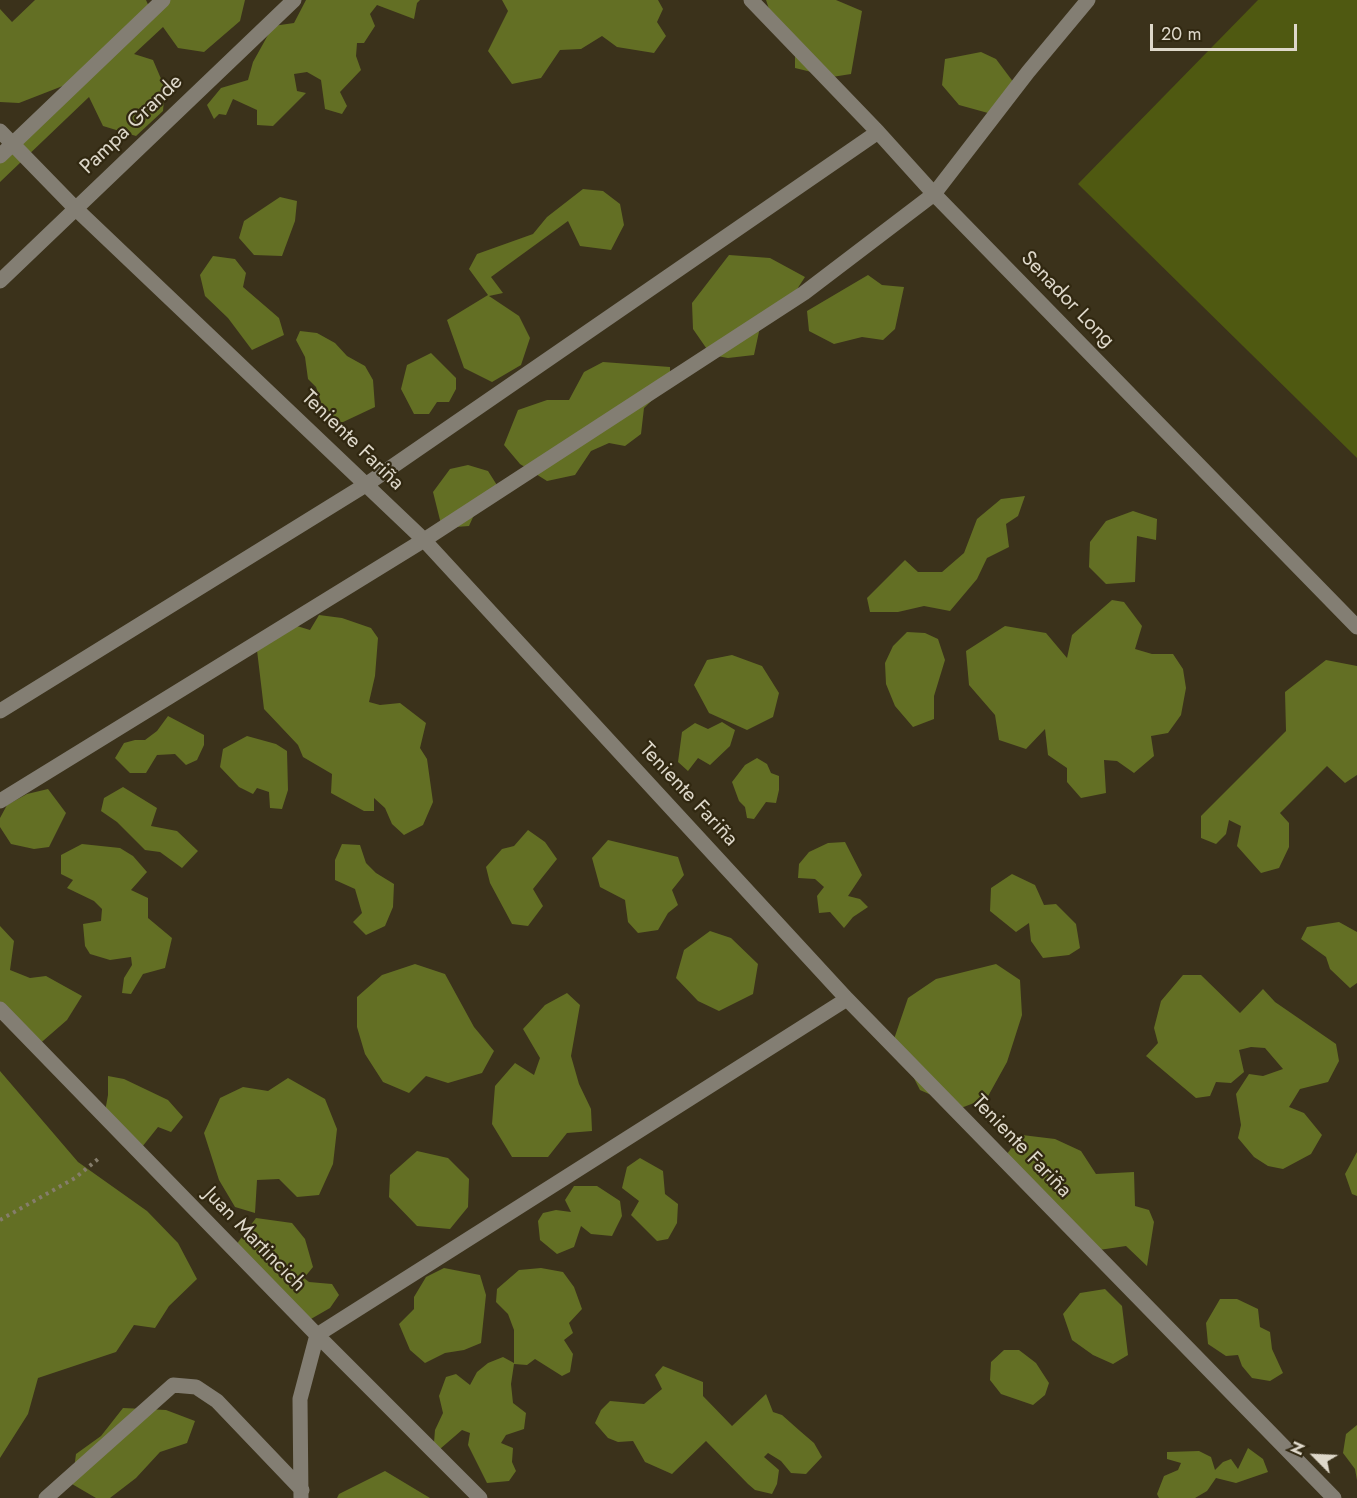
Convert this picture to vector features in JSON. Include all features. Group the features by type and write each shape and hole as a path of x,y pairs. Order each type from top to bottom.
{"street":[{"path":"0,156 163,0"},
{"name":"Pampa Grande","path":"0,281 294,0"},
{"name":"Senador Long","path":"751,0 878,132 934,194 1357,627"},
{"path":"0,801 424,540 804,294 934,194 1028,72 1089,0"},
{"name":"Teniente Fariña","path":"0,131 75,208 424,540 847,999 1334,1498"},
{"path":"0,711 367,484 878,132"},
{"path":"302,1494 300,1399 317,1335 847,999"},
{"name":"Juan Martincich","path":"0,1009 317,1335 480,1498"},
{"path":"46,1498 173,1385 196,1387 217,1401 302,1494"}],"path":[{"path":"0,1220 75,1178 124,1137"}],"green space":[{"path":"35,0 146,0 150,9 73,82 19,103 0,102 0,9 12,22"},
{"path":"161,0 245,0 240,21 204,52 178,48 163,27 134,54 153,60 165,88 163,111 136,136 103,126 89,97 0,182 0,157"},
{"path":"306,0 420,0 417,3 414,19 377,5 370,14 375,26 364,43 357,43 356,56 361,70 340,92 347,106 342,114 325,109 321,80 307,72 294,74 297,91 306,93 273,126 257,125 257,110 233,99 226,115 219,114 214,119 207,105 221,88 248,80 253,62 273,26 294,23"},
{"path":"502,0 658,0 663,9 657,22 666,36 654,53 617,47 602,36 581,49 560,50 541,78 512,84 488,51 508,11"},
{"path":"766,0 836,0 862,11 851,74 832,77 795,68 795,39 770,12"},
{"path":"1258,0 1357,0 1357,458 1078,184"},
{"path":"981,52 996,59 1014,83 988,113 959,105 942,85 945,59"},
{"path":"583,189 603,191 620,204 624,225 611,250 580,246 568,221 491,277 503,293 489,296 519,316 530,338 521,365 492,382 464,368 447,320 488,295 469,269 477,254 533,234 547,217"},
{"path":"280,197 297,201 295,221 282,256 254,255 239,238 244,221"},
{"path":"729,255 770,258 805,277 786,306 760,327 754,355 728,358 711,355 693,329 692,303"},
{"path":"213,256 235,259 246,273 243,287 279,318 284,335 252,350 228,318 205,296 200,275"},
{"path":"868,275 882,285 904,287 895,329 883,340 862,337 834,344 809,331 807,311"},
{"path":"300,331 317,333 335,343 347,356 365,366 373,380 375,407 341,423 322,405 316,387 308,379 305,357 296,340"},
{"path":"431,353 456,378 456,389 449,402 437,402 429,414 414,414 401,389 407,365"},
{"path":"603,362 670,367 670,383 644,408 641,434 625,446 609,443 591,451 575,475 547,481 520,464 504,445 518,410 547,400 569,400 584,372"},
{"path":"468,465 488,471 502,493 478,506 469,526 442,528 433,492 450,469"},
{"path":"1025,496 1018,516 1006,524 1009,547 987,558 977,579 950,611 924,606 898,612 870,612 867,598 905,560 918,572 942,572 964,553 977,519 1001,499"},
{"path":"1133,511 1157,519 1156,540 1137,536 1135,582 1106,584 1089,567 1090,542 1106,521"},
{"path":"1112,600 1124,602 1142,626 1135,649 1152,654 1173,654 1183,669 1186,688 1181,715 1168,733 1151,736 1154,756 1134,773 1117,761 1104,760 1106,793 1081,798 1067,782 1067,768 1048,755 1045,729 1026,749 999,740 995,715 969,685 966,651 1005,626 1046,633 1067,658 1072,635"},
{"path":"319,615 342,618 371,628 378,638 375,676 369,702 380,705 400,703 426,723 420,748 427,759 433,802 423,825 404,835 392,824 385,808 374,798 374,811 364,811 331,793 332,774 303,757 298,745 264,709 256,642 287,623 310,630"},
{"path":"907,632 925,633 938,639 945,660 934,696 934,719 913,727 895,706 886,684 885,663 893,646"},
{"path":"732,655 762,666 779,693 773,717 747,730 709,713 694,685 707,660"},
{"path":"1326,660 1357,666 1357,775 1345,783 1327,766 1280,813 1289,823 1289,847 1279,868 1261,873 1237,846 1241,826 1229,820 1226,834 1216,844 1201,838 1201,816 1286,731 1285,692"},
{"path":"168,716 204,735 204,745 197,760 186,765 175,754 157,755 146,773 130,773 115,758 124,743 145,740 157,731"},
{"path":"722,722 735,730 730,746 710,765 698,758 688,771 678,762 682,732 695,723 708,729"},
{"path":"247,736 276,744 287,751 288,790 282,809 270,808 269,792 257,788 253,794 239,787 220,767 223,749"},
{"path":"757,758 767,764 771,773 779,776 779,790 776,803 766,802 754,819 747,818 745,807 739,801 732,782 745,765"},
{"path":"123,787 157,808 151,826 177,831 198,851 182,868 160,852 145,850 117,822 101,811 104,798"},
{"path":"48,789 66,813 49,847 34,849 11,844 0,827 0,818 7,805 27,794"},
{"path":"528,830 545,842 557,859 533,889 543,906 528,926 512,924 490,883 486,867 502,849 514,846"},
{"path":"608,840 678,857 684,875 672,890 678,905 668,913 658,930 638,933 628,922 625,900 600,887 592,858"},
{"path":"845,842 862,875 848,896 860,899 868,907 853,917 844,928 830,912 819,913 817,896 824,887 815,879 798,878 799,864 809,852 828,843"},
{"path":"82,844 120,848 133,856 147,872 131,890 148,898 148,918 172,938 165,968 143,974 131,994 122,993 124,978 132,965 131,957 110,960 90,954 85,946 83,924 101,921 102,909 94,901 67,888 73,880 61,874 61,855"},
{"path":"342,844 360,845 366,863 376,873 394,884 393,907 385,926 366,935 353,922 362,913 355,889 335,880 335,860"},
{"path":"1012,874 1035,885 1044,905 1056,904 1076,924 1080,948 1069,955 1043,958 1031,941 1029,923 1016,932 990,911 991,888"},
{"path":"1339,922 1357,932 1357,983 1350,988 1330,969 1326,957 1301,939 1307,927"},
{"path":"0,926 14,941 10,970 30,978 46,976 82,996 67,1020 36,1047 0,1010"},
{"path":"710,931 731,938 758,964 753,994 719,1011 698,1001 676,978 684,950"},
{"path":"415,964 445,974 474,1027 494,1051 482,1073 448,1083 426,1076 409,1093 383,1082 365,1054 357,1027 357,997 382,975"},
{"path":"996,964 1020,980 1022,1015 1007,1062 987,1098 961,1108 920,1090 894,1039 908,998 936,979"},
{"path":"1183,975 1201,975 1240,1013 1263,989 1275,1002 1336,1044 1339,1061 1328,1082 1300,1089 1289,1107 1304,1113 1322,1135 1311,1154 1283,1169 1268,1166 1254,1157 1238,1138 1241,1125 1236,1094 1249,1074 1263,1076 1283,1069 1265,1048 1251,1047 1239,1050 1244,1072 1231,1083 1216,1082 1210,1096 1196,1098 1146,1056 1158,1043 1154,1028 1161,1001"},
{"path":"567,993 580,1005 571,1056 579,1084 591,1109 592,1131 567,1133 548,1157 512,1157 492,1124 495,1086 515,1063 534,1075 540,1058 523,1029 545,1005"},
{"path":"0,1071 78,1162 147,1211 178,1243 197,1279 169,1306 155,1328 134,1325 116,1352 38,1378 28,1414 0,1458"},
{"path":"108,1076 124,1079 168,1100 183,1117 171,1132 158,1127 138,1152 104,1117 108,1095"},
{"path":"288,1078 325,1099 337,1129 333,1164 319,1195 297,1197 279,1179 257,1180 255,1213 235,1207 219,1180 204,1133 220,1098 243,1087 268,1091"},
{"path":"1022,1135 1055,1139 1081,1151 1096,1174 1134,1172 1135,1206 1149,1210 1154,1222 1147,1266 1126,1246 1099,1250 1006,1155"},
{"path":"417,1151 448,1158 469,1179 468,1207 450,1229 417,1226 389,1197 390,1175"},
{"path":"1357,1152 1357,1196 1352,1194 1345,1174"},
{"path":"640,1158 663,1171 665,1194 678,1204 677,1223 668,1239 657,1241 631,1215 639,1201 622,1188 627,1167"},
{"path":"574,1186 597,1186 620,1201 622,1216 612,1236 591,1234 581,1226 574,1247 557,1254 540,1240 538,1221 543,1213 556,1210 571,1212 565,1200"},
{"path":"256,1218 292,1223 305,1239 313,1267 304,1278 309,1282 332,1284 339,1295 330,1308 304,1323 233,1249"},
{"path":"444,1268 480,1275 486,1295 481,1343 464,1350 445,1353 425,1363 410,1350 399,1324 414,1309 414,1297 426,1277"},
{"path":"541,1268 563,1272 574,1287 582,1309 569,1323 573,1333 564,1340 573,1354 570,1372 562,1376 535,1359 527,1365 514,1364 511,1384 513,1403 526,1413 524,1429 506,1435 501,1443 513,1448 512,1462 516,1471 509,1481 487,1483 468,1445 470,1433 462,1430 433,1455 435,1430 443,1413 439,1396 446,1377 456,1374 470,1385 477,1372 488,1363 503,1357 514,1363 514,1330 508,1314 496,1302 497,1289 519,1270"},
{"path":"1105,1289 1122,1306 1128,1355 1113,1364 1093,1355 1072,1340 1063,1314 1080,1293"},
{"path":"1220,1299 1237,1299 1258,1309 1260,1327 1270,1332 1272,1349 1283,1373 1270,1381 1252,1378 1242,1366 1238,1355 1226,1356 1208,1344 1206,1323"},
{"path":"1004,1350 1019,1350 1036,1363 1049,1383 1045,1395 1033,1405 1001,1394 990,1380 991,1362"},
{"path":"663,1366 703,1382 703,1396 732,1426 766,1394 773,1412 782,1415 814,1443 822,1457 806,1474 791,1473 781,1461 768,1453 764,1457 779,1470 777,1484 772,1494 755,1490 706,1441 672,1474 645,1462 633,1441 618,1442 608,1438 595,1423 601,1410 610,1401 644,1404 662,1389 655,1375"},
{"path":"123,1408 166,1410 195,1421 187,1443 160,1452 136,1478 110,1498 96,1498 72,1484 76,1454 101,1436"},
{"path":"1357,1425 1357,1480 1355,1469 1343,1453 1346,1434"},
{"path":"1248,1448 1263,1459 1268,1472 1236,1483 1216,1478 1207,1491 1195,1498 1159,1498 1157,1494 1164,1476 1178,1470 1181,1463 1167,1459 1167,1452 1199,1451 1211,1457 1215,1470 1223,1462 1231,1459 1238,1469"},
{"path":"385,1471 430,1498 337,1498 339,1494"}]}
